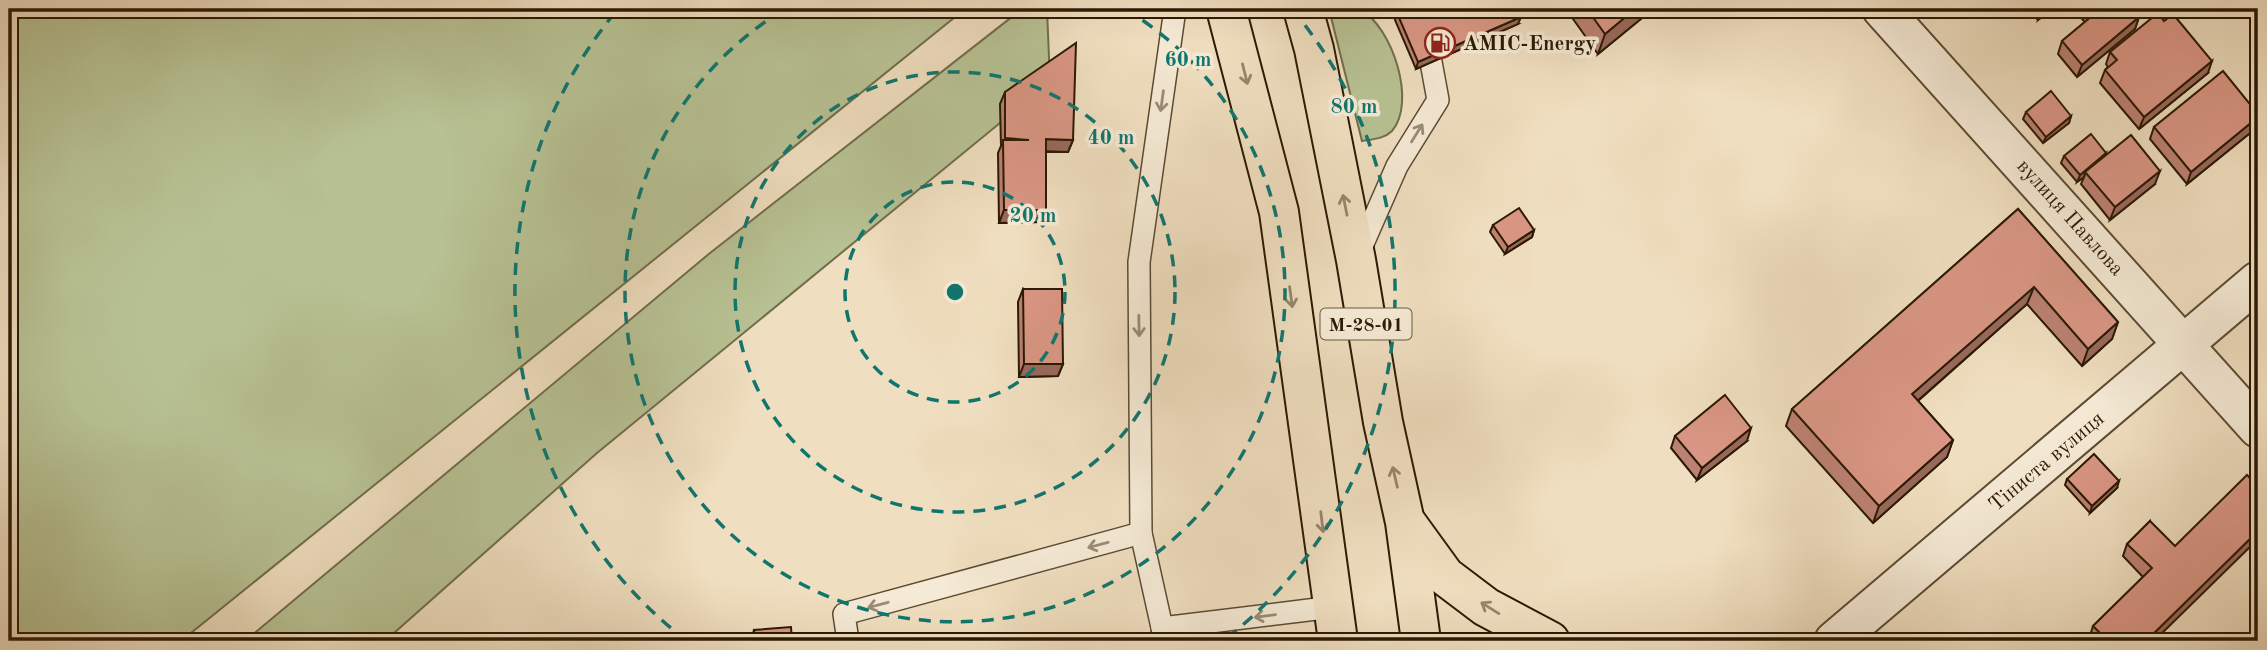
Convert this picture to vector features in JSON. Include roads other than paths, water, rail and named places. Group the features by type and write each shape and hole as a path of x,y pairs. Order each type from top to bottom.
{"highway":[{"name":"М-28-01","path":"1226,9 1279,212 1335,624"},
{"name":"М-28-01","path":"1303,9 1314,49 1356,261 1383,422 1405,522 1421,641"},
{"path":"1405,522 1445,576 1486,607 1550,641"}],"street":[{"name":"вулиця Павлова","path":"1882,9 2185,343 2258,428"},
{"name":"Тіниста вулиця","path":"1834,641 2258,281"}],"lane":[{"path":"1175,9 1139,262 1141,533 1164,635 1335,624"},
{"path":"1356,261 1397,166 1438,100 1431,62"},
{"path":"848,641 844,614 1141,533"}],"place":[{"name":"AMIC-Energy","path":"1440,43"}]}
